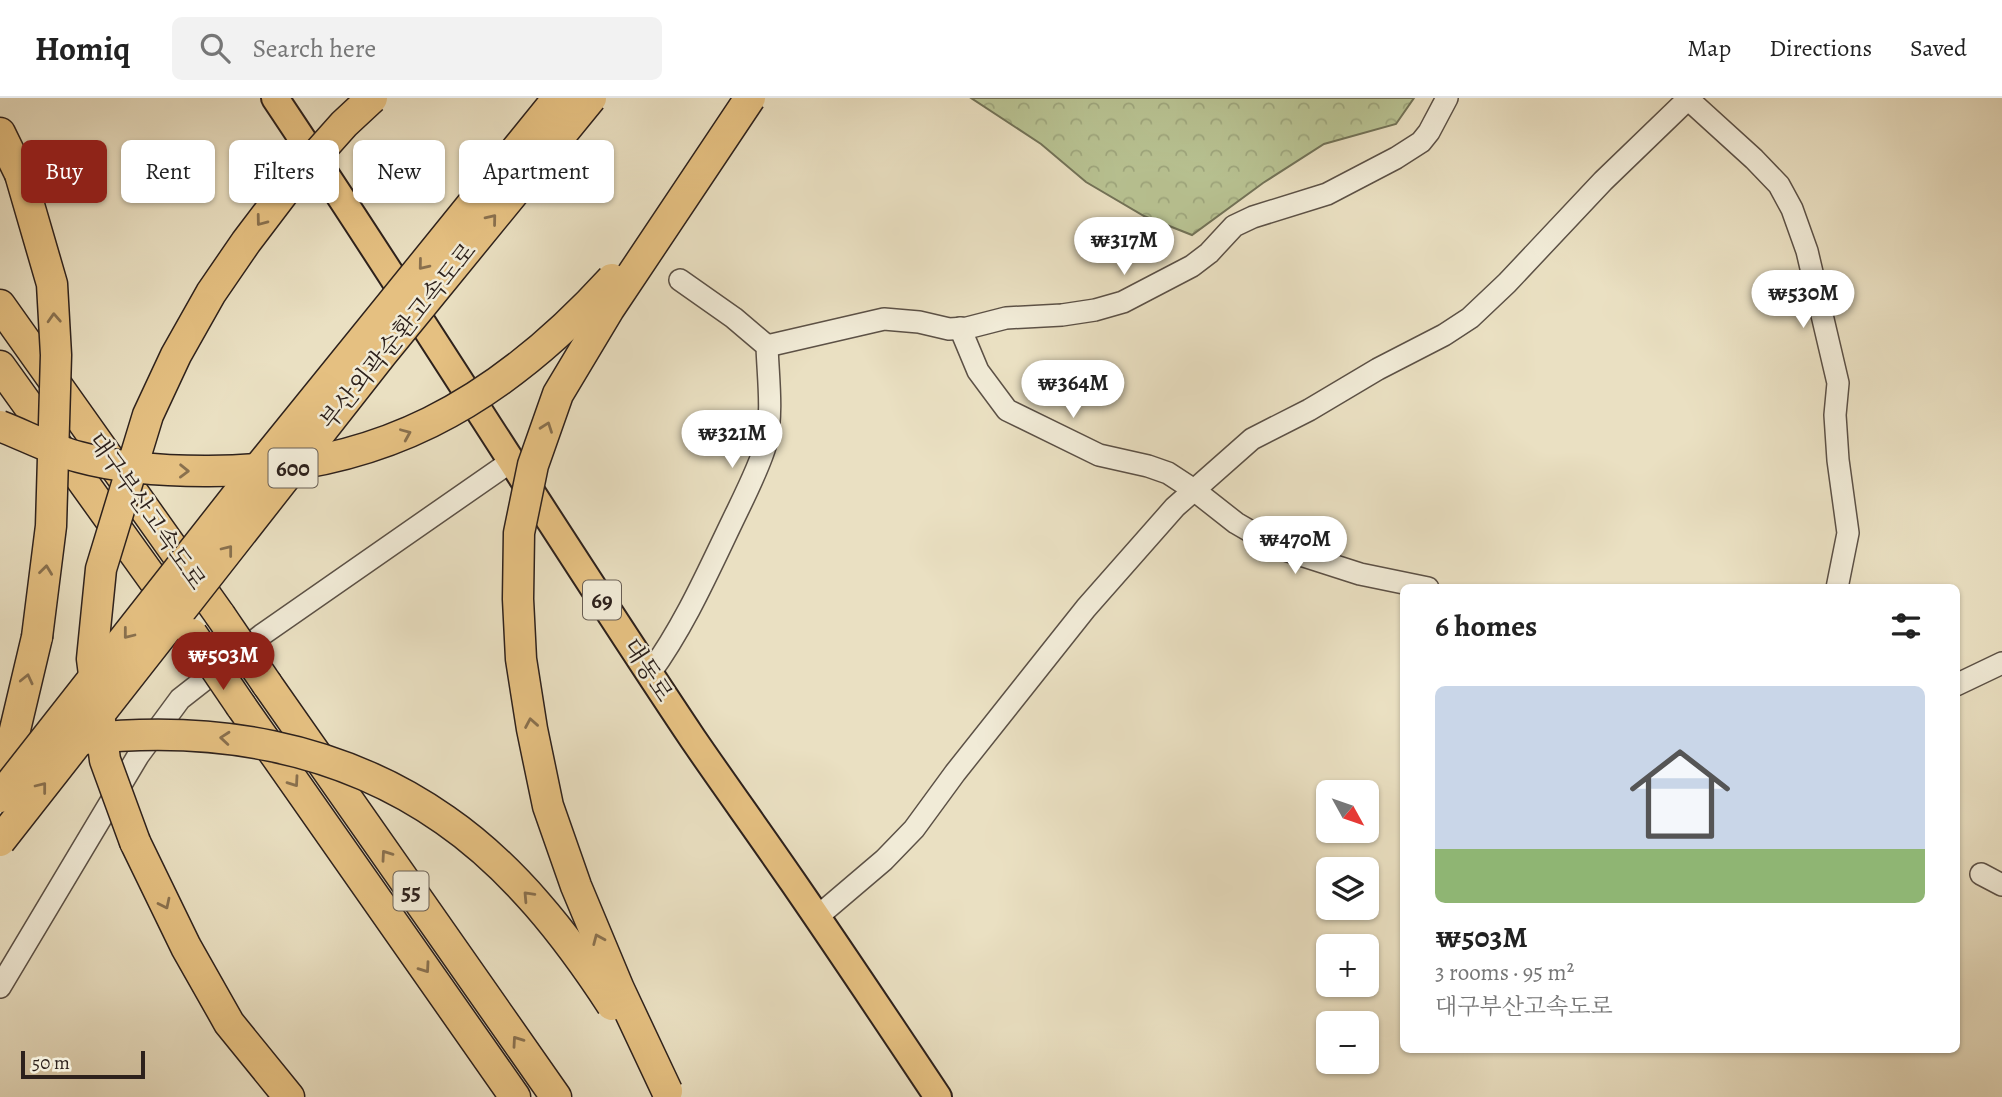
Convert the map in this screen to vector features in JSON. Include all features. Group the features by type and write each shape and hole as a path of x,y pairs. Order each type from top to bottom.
{"highway":[{"path":"289,1097 229,1023 186,947 135,842 104,760 92,659 101,569 148,415 176,355 211,293 286,188 344,124 372,98"},
{"name":"부산외곽순환고속도로","path":"0,795 252,476 558,98"},
{"name":"부산외곽순환고속도로","path":"0,841 382,354 591,98"},
{"path":"0,425 77,457 173,471 243,471 324,461 383,444 429,424 489,389 552,340 593,300 638,250 748,98"},
{"path":"668,1094 619,989 548,806 521,659 519,533 533,465 558,394 609,309 748,98"},
{"path":"0,133 20,174 52,284 56,355 51,526 37,637 0,795"},
{"name":"대구부산고속도로","path":"0,305 556,1097"},
{"name":"대구부산고속도로","path":"0,366 192,634 515,1097"},
{"path":"0,759 68,741 119,735 177,734 240,739 300,751 356,772 403,795 445,820 527,893 583,962 668,1094"}],"main road":[{"name":"대동로","path":"275,98 650,673 938,1097"}],"street":[{"path":"766,346 884,319 919,322 949,329 1006,318 1062,316 1123,302 1192,266 1209,253 1234,226 1253,217 1327,194 1396,158 1421,142 1447,98"},
{"path":"817,918 884,860 914,829 1086,608 1159,524 1194,490 1252,439 1309,410 1470,318 1507,283 1603,181 1689,98 1779,185 1792,209 1807,251 1838,383 1835,415 1838,460 1849,533 1838,584"},
{"path":"650,673 686,617 742,500 766,443 769,404 766,346 734,318 680,280"},
{"path":"960,328 978,372 1007,410 1090,451 1168,473 1236,523 1279,548 1360,574 1409,584"},
{"path":"0,987 138,755 180,699 262,634 513,460"},
{"path":"1960,683 2002,663"},
{"path":"1981,874 2002,885"}],"green space":[{"path":"971,98 1414,98 1396,124 1324,144 1263,183 1192,235 1144,216 1086,182 1041,144"}]}
